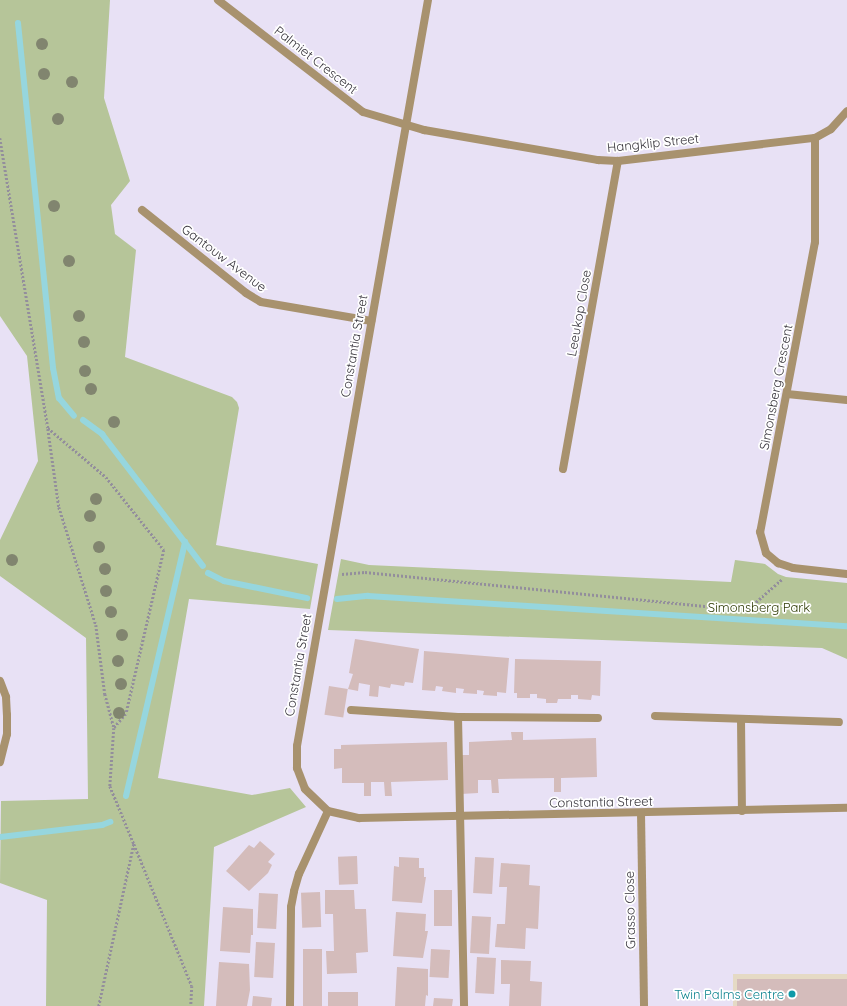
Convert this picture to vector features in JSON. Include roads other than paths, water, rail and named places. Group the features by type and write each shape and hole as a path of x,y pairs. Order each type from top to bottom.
{"street":[{"name":"Palmiet Crescent","path":"218,0 363,112 406,125"},
{"name":"Constantia Street","path":"428,0 326,575 296,757 300,779 305,789 328,811 359,818 847,808"},
{"name":"Hangklip Street","path":"406,125 598,160 618,161 815,138 831,130 847,111"},
{"name":"Simonsberg Crescent","path":"815,138 815,242 760,532 762,543 772,559 793,568 847,574"},
{"name":"Leeukop Close","path":"563,469 618,161"},
{"name":"Gantouw Avenue","path":"142,210 246,293 260,302 371,321"},
{"path":"787,394 847,400"},
{"path":"0,681 6,697 7,721 0,762"},
{"path":"351,710 458,717 598,718"},
{"path":"655,716 839,722"},
{"path":"458,717 464,1006"},
{"path":"741,719 742,811"},
{"path":"290,1006 291,907 299,874 328,811"},
{"name":"Grasso Close","path":"641,813 644,1006"}],"waterway":[{"path":"18,23 53,368 59,398 74,416"},
{"path":"83,420 102,434 203,566"},
{"path":"126,796 185,542"},
{"path":"208,573 224,581 307,598"},
{"path":"337,599 368,596 847,626"},
{"path":"0,837 102,825 110,822"}],"place":[{"name":"Twin Palms Centre","path":"792,994"}],"park label":[{"name":"Simonsberg Park","path":"759,607"}]}
